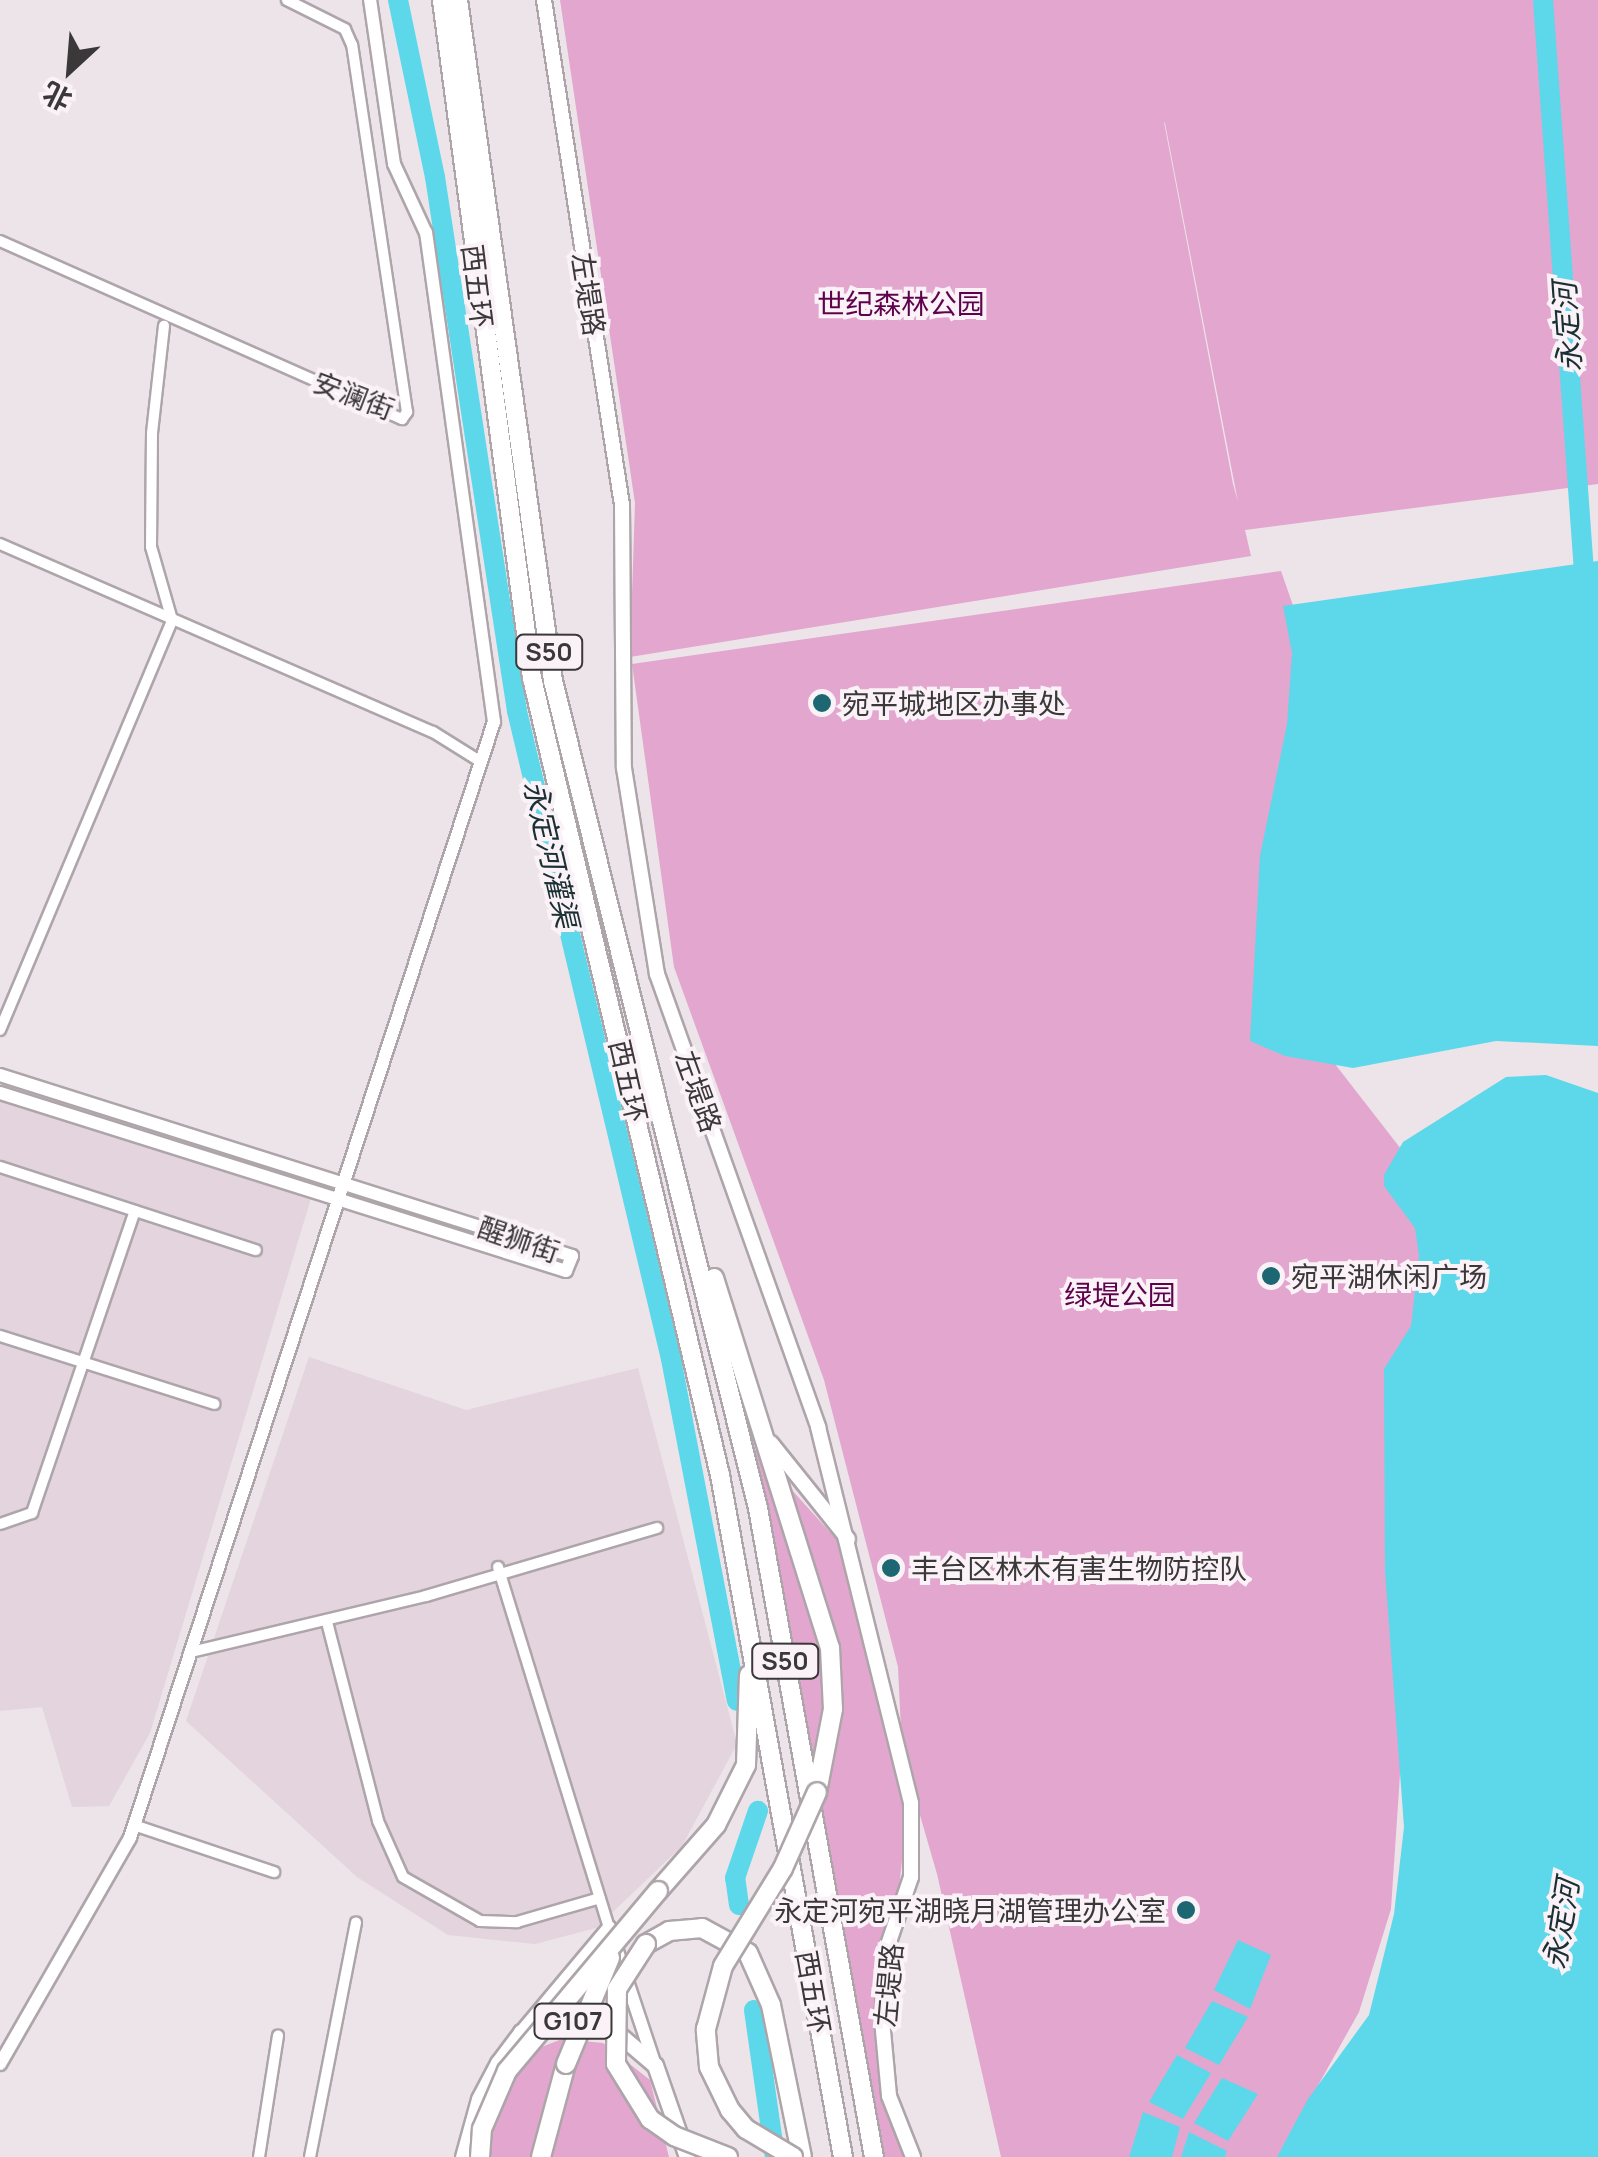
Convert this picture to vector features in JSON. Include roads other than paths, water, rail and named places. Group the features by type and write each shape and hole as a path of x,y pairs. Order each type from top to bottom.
{"highway":[{"name":"西五环","path":"442,0 532,678 716,1456 843,2157"},
{"name":"S50","path":"458,0 477,125"},
{"path":"470,0 477,125"},
{"name":"西五环","path":"477,125 553,681 677,1168 758,1508 874,2157"},
{"path":"677,1168 767,1437 830,1648 832,1709 817,1792 790,1855 723,1966 706,2029 709,2067 730,2110 746,2129 793,2157"},
{"path":"480,2157 482,2129 507,2071 617,1929 658,1891 716,1825 746,1765 748,1619"},
{"path":"728,2157 674,2136 650,2119 616,2064 617,1989 646,1944 669,1931 702,1928 748,1953 771,2005 802,2157"},
{"path":"542,2157 552,2132 566,2064 617,1929"},
{"name":"G107","path":"463,2157 487,2080 521,2032 564,2020 592,2022 633,2042 655,2065"},
{"path":"655,2065 683,2154"},
{"path":"552,2132 557,2157"}],"main road":[{"name":"左堤路","path":"544,0 622,505 624,768 656,974 818,1427 852,1543 911,1803 911,1878 888,1948 882,2020 890,2096 913,2157"},
{"path":"767,1437 852,1543"}],"street":[{"name":"安澜街","path":"0,241 402,419 405,396 345,29 286,0"},
{"path":"0,2064 134,1824 494,722 493,677 426,233 394,164 370,0"},
{"path":"0,1030 172,620 152,547 152,433 164,326"},
{"path":"0,544 433,732 481,762"},
{"name":"醒狮街","path":"0,1075 572,1256 566,1272 0,1093"},
{"path":"0,1167 256,1250"},
{"path":"0,1524 32,1512 135,1211"},
{"path":"0,1336 214,1404"},
{"path":"191,1652 327,1622 657,1528"},
{"path":"499,1571 600,1898 617,1929 655,2065"},
{"path":"327,1622 378,1821 403,1877 480,1920 518,1922 600,1898"},
{"path":"134,1824 274,1872"},
{"path":"310,2157 356,1922"},
{"path":"521,2032 617,1929"},
{"path":"259,2157 278,2035"}],"water":[{"path":"1598,561 1598,1046 1496,1041 1353,1068 1285,1056 1250,1041 1260,856 1287,724 1292,653 1283,606"},
{"path":"1546,1075 1598,1093 1598,2157 1277,2157 1308,2099 1369,2015 1394,1914 1404,1827 1385,1571 1384,1369 1411,1326 1419,1256 1415,1228 1384,1186 1384,1175 1403,1142 1506,1077"},
{"path":"1238,1940 1271,1955 1250,2009 1214,1990"},
{"path":"1212,2001 1248,2017 1219,2065 1185,2048"},
{"path":"1177,2055 1211,2073 1183,2119 1149,2102"},
{"path":"1222,2078 1258,2094 1228,2141 1194,2123"},
{"path":"1143,2112 1180,2127 1172,2157 1129,2157"},
{"path":"1189,2132 1227,2151 1225,2157 1181,2157"}],"waterway":[{"name":"永定河灌渠","path":"398,0 435,177 517,711 671,1359 737,1701"},
{"name":"永定河","path":"1543,0 1585,586"},
{"name":"永定河灌渠","path":"739,1905 735,1878 758,1811"},
{"name":"永定河灌渠","path":"754,2010 775,2157"}],"place":[{"name":"宛平城地区办事处","path":"822,703"},
{"name":"宛平湖休闲广场","path":"1271,1276"},
{"name":"丰台区林木有害生物防控队","path":"891,1568"},
{"name":"永定河宛平湖晓月湖管理办公室","path":"1186,1910"}],"park label":[{"name":"世纪森林公园","path":"901,303"},
{"name":"绿堤公园","path":"1120,1294"}]}
